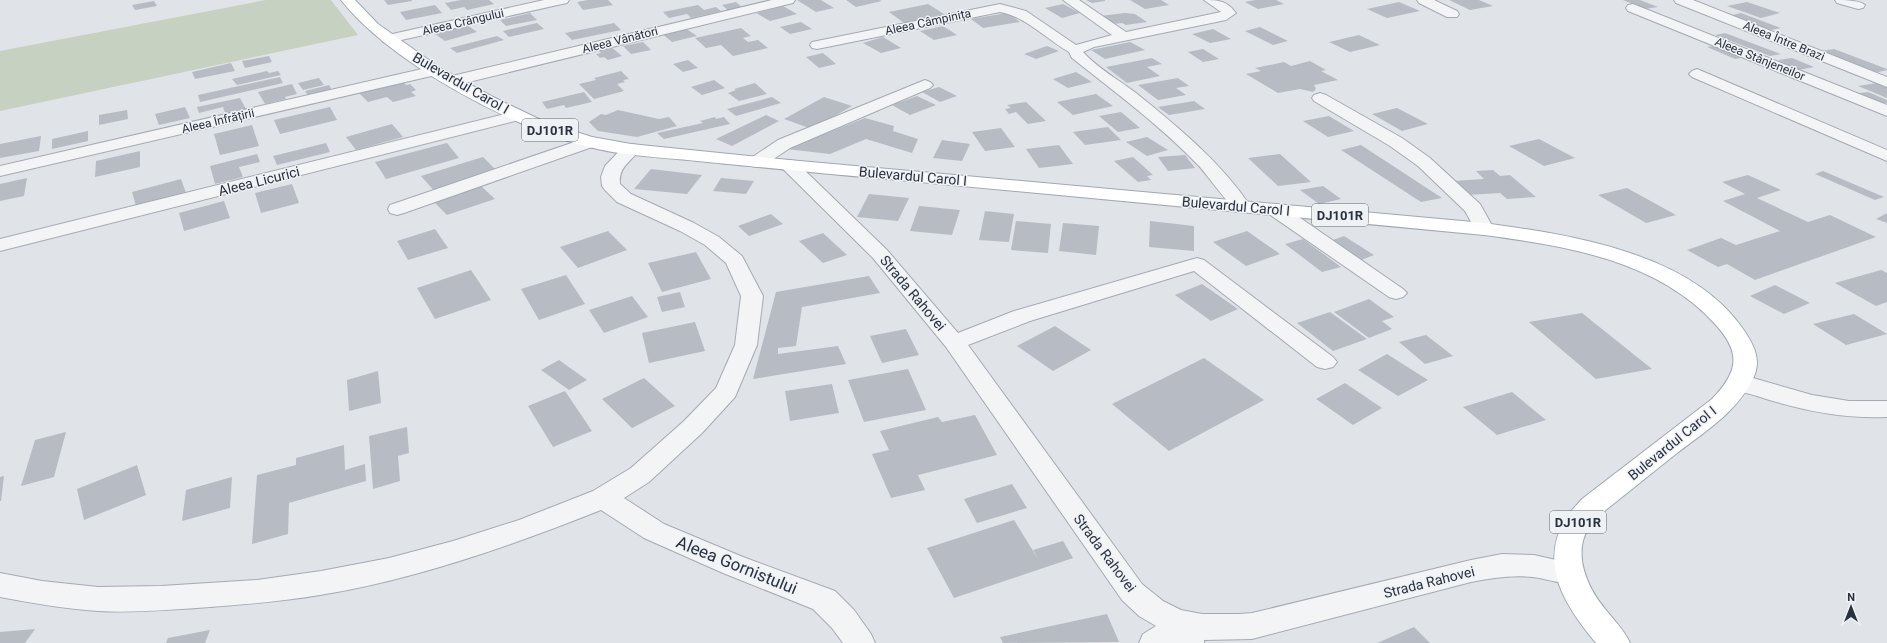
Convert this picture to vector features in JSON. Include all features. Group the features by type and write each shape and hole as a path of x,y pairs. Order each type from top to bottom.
{"main road":[{"name":"Bulevardul Carol I","path":"348,0 373,27 435,71 517,116 539,126 589,142 631,149 757,162 1484,229 1547,238 1595,248 1640,264 1683,287 1714,310 1727,323 1738,338 1744,351 1746,363 1739,382 1710,414 1592,506 1576,524 1569,543 1566,558 1568,573 1575,590 1585,607 1615,643"}],"street":[{"name":"Aleea Crângului","path":"388,39 562,0"},
{"name":"Aleea Vânători","path":"452,81 788,0"},
{"path":"1070,0 1124,36"},
{"path":"1075,50 1090,44 1221,17 1229,13 1225,8 1211,0"},
{"path":"1424,0 1452,14"},
{"name":"Aleea Între Brazi","path":"1681,0 1887,82"},
{"path":"1842,0 1858,5"},
{"name":"Aleea Câmpinița","path":"817,45 1000,8 1021,13 1062,43 1075,50 1078,55 1182,140 1221,180 1242,207"},
{"name":"Aleea Stânjeneilor","path":"1633,8 1887,111"},
{"name":"Aleea Înfrățirii","path":"0,172 435,71"},
{"path":"1697,74 1887,156"},
{"path":"757,162 784,144 925,86"},
{"path":"1320,98 1396,142 1424,162 1473,208 1484,229"},
{"name":"Aleea Licurici","path":"0,245 517,116"},
{"path":"397,209 589,142"},
{"path":"0,585 42,593 98,599 160,598 257,592 321,582 389,569 454,552 529,527 603,498 640,475 693,427 727,391 746,345 752,296 735,260 712,241 687,227 624,198 611,186 610,177 614,166 631,149"},
{"name":"Strada Rahovei","path":"789,165 880,254 954,342 1132,592 1155,612 1187,634 1252,626 1471,571 1502,565 1534,566 1568,573"},
{"path":"1276,210 1396,293"},
{"path":"954,342 1022,316 1198,264 1325,362"},
{"path":"1739,382 1793,399 1824,406 1852,409 1887,409"},
{"name":"Aleea Gornistului","path":"603,498 654,531 733,565 824,600 843,619 860,643"},
{"path":"1154,643 1187,634"}],"green space":[{"path":"266,0 331,0 358,35 0,111 0,51"}],"building":[{"path":"384,0 412,0 412,1 388,5"},
{"path":"461,0 489,0 494,4 467,10 464,7 451,10 445,3"},
{"path":"588,0 608,0 613,5 583,10 577,2"},
{"path":"797,0 821,0 834,8 816,12"},
{"path":"846,0 879,0 882,1 856,7"},
{"path":"1086,0 1105,0 1105,1 1092,3"},
{"path":"1130,0 1161,0 1169,5 1145,9"},
{"path":"1255,0 1276,0 1284,4 1258,9 1245,2"},
{"path":"1449,0 1479,0 1493,6 1470,10"},
{"path":"1623,0 1640,0 1658,7 1645,9"},
{"path":"154,1 157,6 135,10 132,5"},
{"path":"736,2 744,9 730,12 722,5"},
{"path":"1399,2 1420,11 1387,18 1367,9"},
{"path":"1747,2 1780,13 1761,18 1727,6"},
{"path":"928,4 944,14 904,23 889,12"},
{"path":"1063,4 1080,13 1062,18 1045,8"},
{"path":"435,5 442,13 406,20 400,12"},
{"path":"698,5 704,10 716,7 721,11 691,18 687,14 669,18 663,12"},
{"path":"783,6 797,14 770,21 756,13"},
{"path":"530,13 537,20 506,26 500,20"},
{"path":"1007,13 1020,22 983,28 971,19"},
{"path":"1125,13 1135,14 1147,22 1126,25 1122,23 1113,24 1100,16"},
{"path":"1741,13 1781,28 1771,30 1763,29 1728,16"},
{"path":"801,22 812,29 790,34 780,27"},
{"path":"537,23 544,29 509,37 503,31"},
{"path":"614,23 621,30 572,40 565,33"},
{"path":"467,25 477,32 445,41 435,34"},
{"path":"943,26 957,35 934,40 920,31"},
{"path":"1260,27 1288,41 1273,45 1245,31"},
{"path":"685,28 697,36 672,42 661,33"},
{"path":"741,28 751,36 743,38 748,42 758,40 768,48 733,56 721,45 706,48 695,38"},
{"path":"1213,29 1231,39 1210,43 1192,34"},
{"path":"1725,33 1781,54 1770,56 1715,35"},
{"path":"1359,35 1380,45 1350,52 1329,42"},
{"path":"497,36 504,40 457,53 450,48"},
{"path":"883,37 901,48 881,53 863,43"},
{"path":"643,42 651,50 631,54 623,46"},
{"path":"1130,42 1145,50 1105,59 1091,50"},
{"path":"1718,45 1747,57 1735,59 1707,47"},
{"path":"1047,46 1059,51 1036,59 1024,54"},
{"path":"611,47 622,56 608,60 604,57 600,58 596,54 601,53 599,50"},
{"path":"1203,49 1219,59 1203,62 1188,52"},
{"path":"1834,49 1887,70 1875,73 1820,51"},
{"path":"823,53 836,64 819,68 806,57"},
{"path":"269,56 272,62 245,68 242,61"},
{"path":"1152,58 1162,64 1147,67 1160,76 1127,83 1106,67"},
{"path":"1792,58 1814,67 1799,70 1778,60"},
{"path":"688,60 698,68 683,72 673,64"},
{"path":"1310,61 1326,70 1321,71 1338,80 1314,85 1316,89 1313,92 1300,89 1278,93 1246,74 1261,71 1255,68 1284,62 1291,66"},
{"path":"231,63 235,71 195,79 192,72"},
{"path":"267,71 269,73 278,71 281,75 237,85 232,79"},
{"path":"621,71 629,79 623,80 625,82 617,84 624,91 594,99 579,84 596,80 594,78"},
{"path":"1076,72 1092,82 1068,88 1053,79"},
{"path":"280,77 283,83 200,102 198,95"},
{"path":"319,78 324,85 303,90 298,83"},
{"path":"1178,78 1189,86 1176,88 1186,95 1158,100 1138,85"},
{"path":"714,80 725,88 702,95 691,87"},
{"path":"402,81 406,85 410,84 416,90 411,92 416,96 393,102 387,97 368,102 359,93"},
{"path":"755,83 767,94 739,101 728,93 736,90 734,89"},
{"path":"1877,83 1887,87 1887,98 1858,86"},
{"path":"292,84 297,94 285,97 286,99 265,104 258,92"},
{"path":"329,85 333,92 309,97 305,91"},
{"path":"939,87 957,96 940,102 922,92"},
{"path":"584,92 592,102 566,108 564,105 547,109 542,102"},
{"path":"1868,92 1887,100 1887,103 1875,105 1851,94"},
{"path":"1096,94 1113,106 1073,115 1057,102"},
{"path":"917,96 936,105 910,115 892,105"},
{"path":"772,97 781,103 736,116 727,109"},
{"path":"824,97 852,106 812,129 784,119"},
{"path":"240,98 247,111 226,116 223,107 199,113 197,107"},
{"path":"1194,101 1205,109 1169,115 1158,107"},
{"path":"1026,102 1046,121 1028,124 1016,112 1009,114 1005,109 1011,108 1007,105"},
{"path":"185,107 190,118 159,125 155,114"},
{"path":"330,107 337,120 280,134 274,120"},
{"path":"1397,108 1428,124 1402,131 1372,114"},
{"path":"127,110 128,119 99,125 99,115"},
{"path":"618,110 659,119 669,117 677,126 637,137 598,131 589,122 601,114 606,115"},
{"path":"1121,112 1140,128 1118,132 1099,116"},
{"path":"766,115 779,121 732,146 716,139"},
{"path":"1329,116 1354,131 1328,137 1303,121"},
{"path":"715,117 716,119 724,117 730,124 664,139 657,133 703,123 700,121"},
{"path":"865,118 894,126 893,131 918,139 912,153 866,139 830,154 786,149"},
{"path":"392,124 403,137 356,150 346,137"},
{"path":"252,125 259,146 220,155 214,134"},
{"path":"1108,127 1121,140 1085,145 1073,132"},
{"path":"1001,128 1015,147 985,151 972,132"},
{"path":"88,131 88,141 52,149 52,139"},
{"path":"41,136 39,151 0,158 0,144"},
{"path":"1147,137 1168,150 1147,156 1126,142"},
{"path":"1539,139 1575,158 1544,166 1509,146"},
{"path":"942,140 970,144 962,161 933,158"},
{"path":"326,143 330,152 277,165 273,156"},
{"path":"447,143 459,158 386,179 375,162"},
{"path":"1059,145 1073,164 1039,168 1026,149"},
{"path":"1361,145 1442,198 1421,202 1341,150"},
{"path":"140,151 140,167 95,177 96,161"},
{"path":"257,154 260,162 239,167 243,177 215,184 210,166"},
{"path":"1280,154 1311,182 1278,186 1248,158"},
{"path":"1185,155 1195,168 1168,171 1158,157"},
{"path":"483,157 499,173 436,193 421,176"},
{"path":"1133,157 1153,175 1147,176 1151,180 1138,182 1114,161"},
{"path":"651,169 702,175 687,194 634,189"},
{"path":"1493,170 1500,176 1510,175 1536,197 1507,199 1500,193 1467,195 1453,181 1484,179 1476,171"},
{"path":"1823,171 1884,197 1875,200 1815,174"},
{"path":"1748,175 1781,190 1757,198 1808,222 1830,215 1876,237 1755,280 1727,264 1718,267 1687,250 1721,238 1736,245 1780,231 1723,201 1745,194 1722,182"},
{"path":"27,178 24,196 0,201 0,184"},
{"path":"721,178 754,181 746,194 713,191"},
{"path":"181,179 186,193 136,206 132,192"},
{"path":"292,184 299,203 261,213 255,193"},
{"path":"480,185 495,199 447,215 433,201"},
{"path":"1323,186 1341,199 1319,204 1300,190"},
{"path":"1627,188 1676,215 1646,223 1598,195"},
{"path":"869,194 909,198 898,221 857,217"},
{"path":"224,201 230,218 184,231 179,213"},
{"path":"919,206 960,210 952,235 910,231"},
{"path":"985,211 1014,214 1009,242 979,240"},
{"path":"1887,213 1887,223 1876,219"},
{"path":"771,214 783,224 749,236 738,226"},
{"path":"1016,221 1051,224 1048,253 1011,250"},
{"path":"1150,221 1194,226 1194,251 1149,247"},
{"path":"1063,223 1099,226 1096,255 1059,251"},
{"path":"435,229 448,248 408,260 397,241"},
{"path":"608,231 627,250 578,268 560,247"},
{"path":"1247,231 1280,254 1246,266 1213,242"},
{"path":"823,233 847,255 823,263 799,241"},
{"path":"1344,236 1374,255 1356,262 1327,242"},
{"path":"1303,239 1341,267 1322,272 1285,244"},
{"path":"696,252 711,279 662,292 648,263"},
{"path":"471,270 491,300 435,319 417,288"},
{"path":"1881,270 1887,273 1887,302 1876,306 1835,283"},
{"path":"566,275 585,304 539,320 521,289"},
{"path":"869,276 880,293 802,307 796,346 778,348 778,354 838,346 846,364 753,379 776,292"},
{"path":"1202,284 1238,309 1211,321 1175,295"},
{"path":"1775,285 1810,303 1784,314 1750,296"},
{"path":"680,292 685,307 662,312 657,297"},
{"path":"632,296 648,317 604,333 589,310"},
{"path":"1369,299 1394,317 1382,321 1392,329 1369,338 1334,312"},
{"path":"1330,312 1367,339 1333,351 1297,323"},
{"path":"1582,313 1652,369 1596,379 1529,322"},
{"path":"1854,314 1887,334 1846,345 1813,324"},
{"path":"695,322 705,351 649,363 642,333"},
{"path":"1055,326 1091,350 1053,371 1017,346"},
{"path":"906,329 919,355 882,363 870,336"},
{"path":"1426,335 1453,356 1425,364 1399,342"},
{"path":"1387,354 1428,380 1398,396 1358,370"},
{"path":"1204,358 1264,400 1169,451 1112,404"},
{"path":"559,360 587,380 569,390 541,370"},
{"path":"908,369 926,410 864,422 848,380"},
{"path":"378,371 381,403 349,411 347,380"},
{"path":"644,378 675,406 632,428 602,399"},
{"path":"1345,383 1382,408 1353,425 1316,399"},
{"path":"832,384 839,413 790,421 785,391"},
{"path":"565,391 592,431 553,447 528,406"},
{"path":"1512,392 1546,420 1497,435 1463,407"},
{"path":"975,415 997,455 918,475 925,490 891,498 872,454 889,450 880,431 938,417 942,422"},
{"path":"407,427 409,453 398,456 400,481 373,489 369,436"},
{"path":"66,432 54,477 21,486 35,440"},
{"path":"344,445 345,470 365,464 366,481 289,503 288,534 252,544 257,475 296,465 296,458"},
{"path":"137,465 146,495 84,520 77,489"},
{"path":"4,476 1,501 0,501 0,477"},
{"path":"232,477 230,508 182,521 186,490"},
{"path":"1012,484 1027,508 977,523 964,499"},
{"path":"1014,520 1038,559 1033,550 1063,541 1073,558 954,598 927,548"},
{"path":"1107,614 1119,642 1003,643 1000,637"},
{"path":"1414,627 1430,643 1377,643"},
{"path":"35,629 25,643 0,643 0,632"},
{"path":"210,630 205,643 166,643 168,638"}]}
